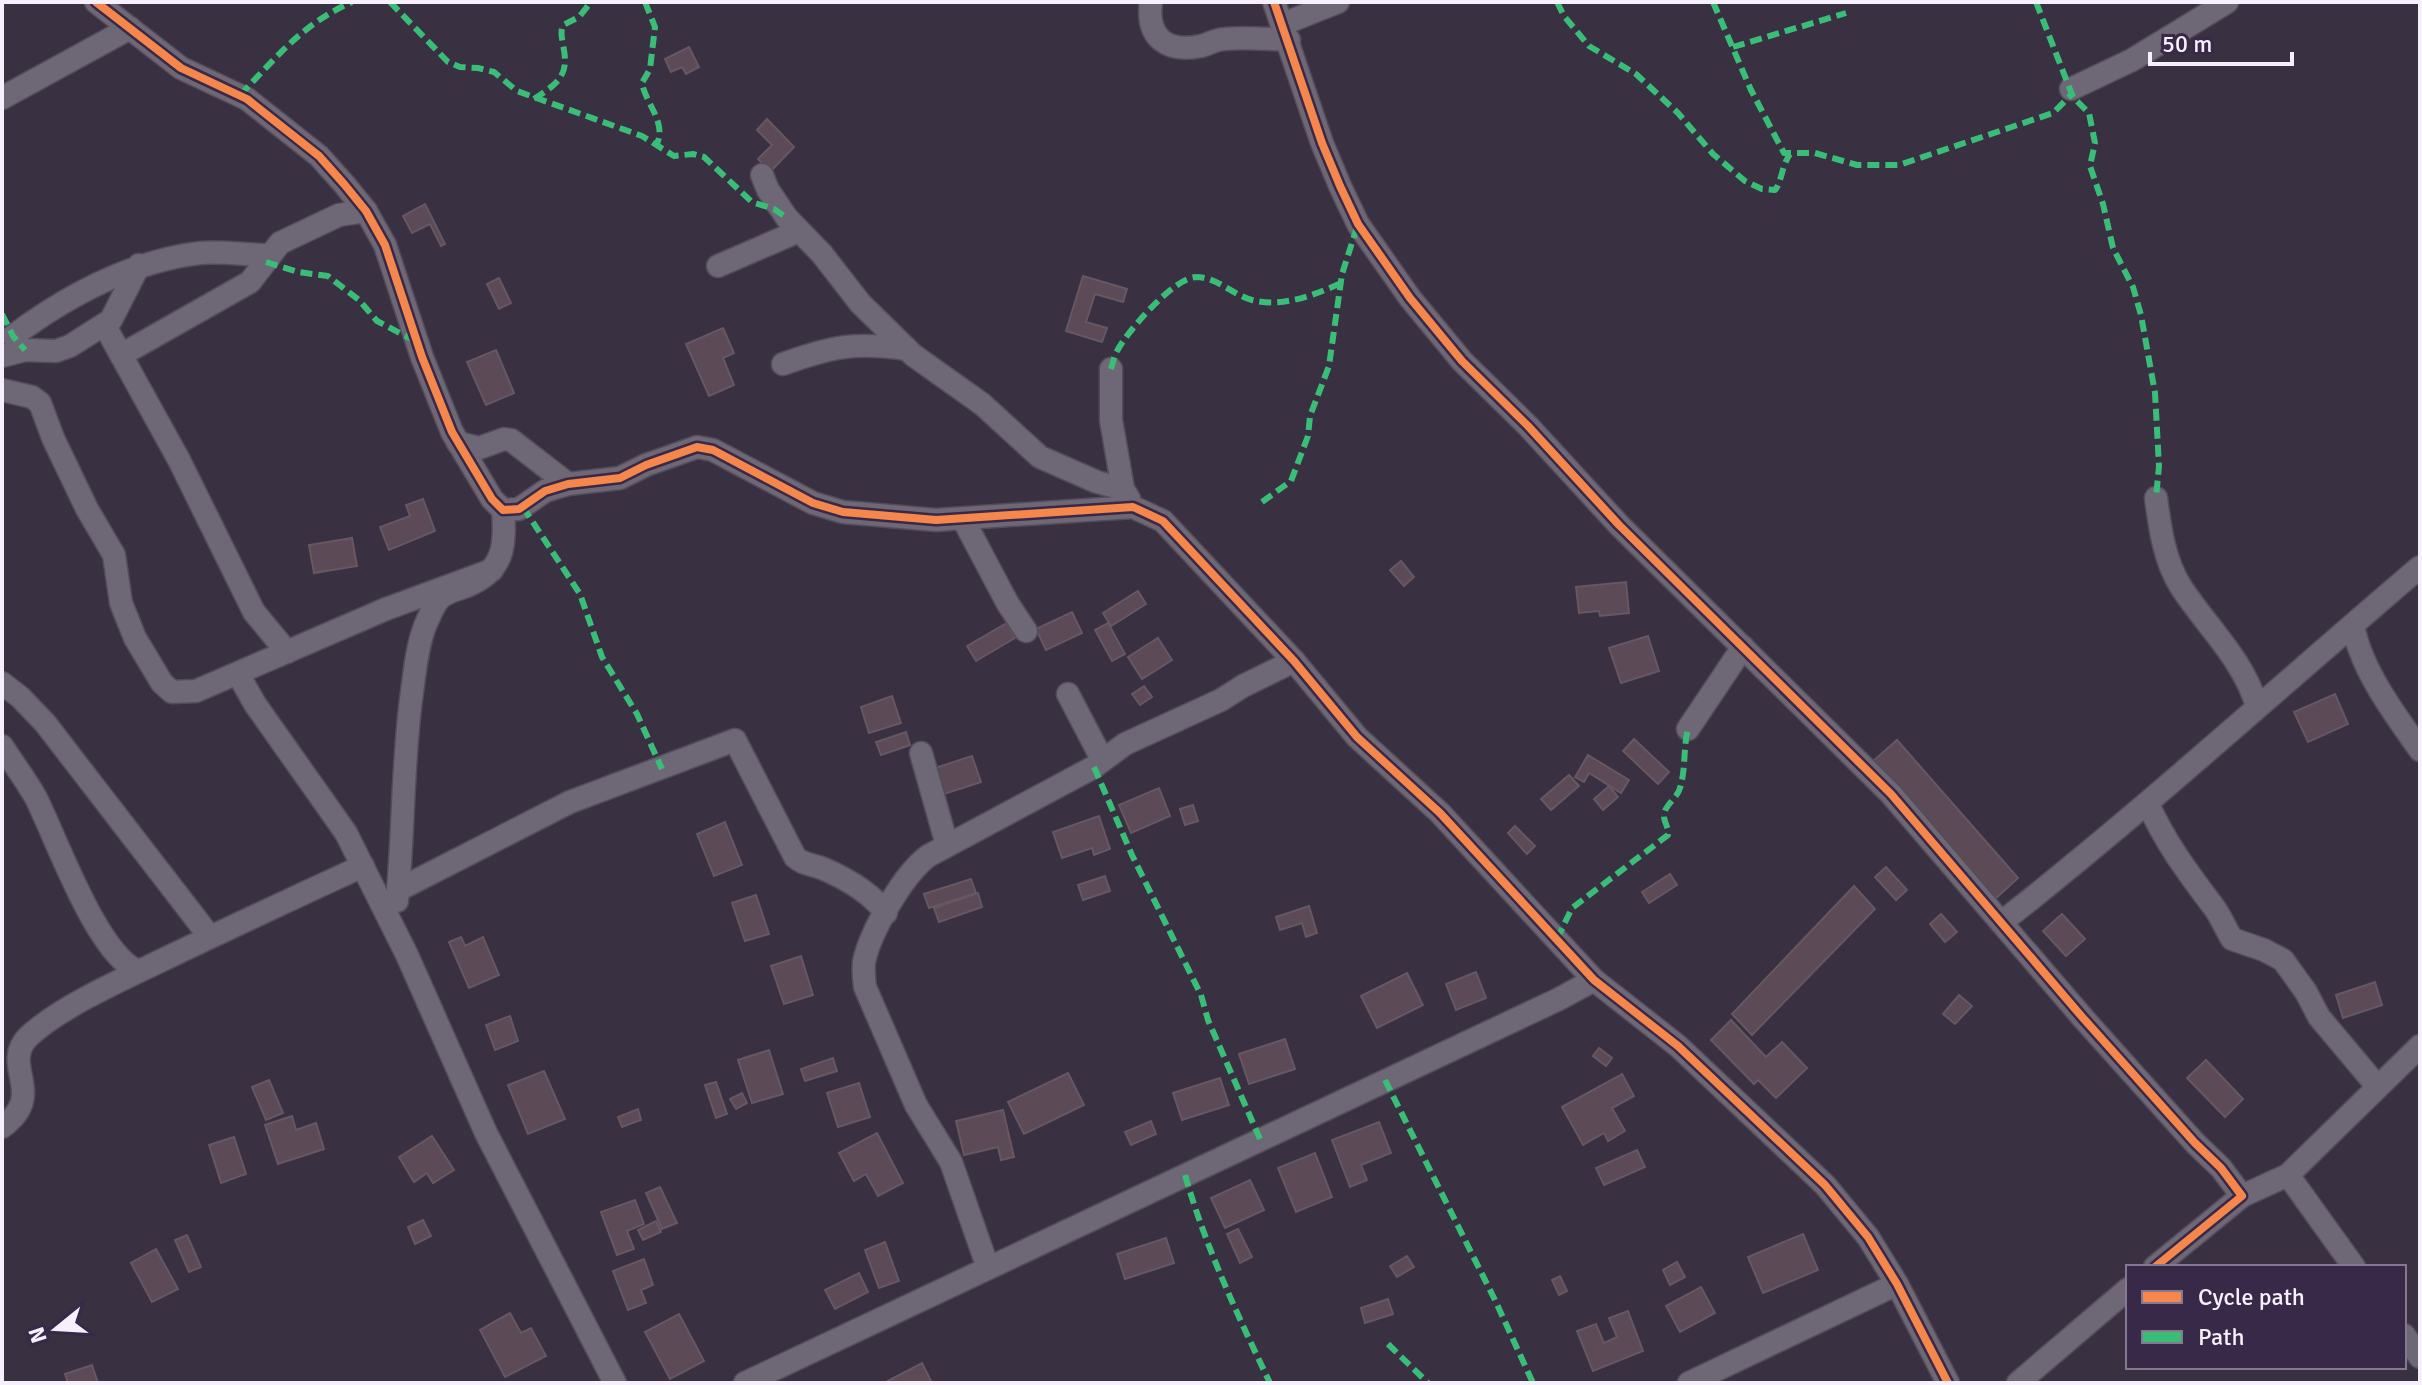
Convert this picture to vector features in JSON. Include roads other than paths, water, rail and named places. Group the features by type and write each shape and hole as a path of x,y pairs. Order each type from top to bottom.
{"street":[{"path":"96,2 181,68 247,99 319,156 366,211 385,245 422,357 458,443 492,499 503,510 505,536 502,552 492,570 439,599 424,628 407,722 397,934"},
{"path":"1151,2 1153,27 1158,38 1168,46 1188,48 1229,38 1286,32 1338,2"},
{"path":"1274,2 1322,143 1358,224 1410,298 1462,361 1528,426 1619,525 1891,794 2083,1018 2221,1168 2242,1196"},
{"path":"2071,89 2132,60 2227,2"},
{"path":"2,98 130,28"},
{"path":"762,175 768,190 799,231 822,254 860,303 907,349 982,404 1040,457 1128,498 1163,521 1294,661 1357,737 1440,813 1594,980 1678,1046 1825,1185 1868,1237 1897,1284 1948,1383"},
{"path":"121,355 250,282 280,243 339,215 366,211"},
{"path":"718,266 799,231"},
{"path":"13,336 115,274 139,265 201,253 269,255"},
{"path":"2,356 25,350 56,351 105,326 139,265"},
{"path":"105,326 179,460 254,612 287,652"},
{"path":"783,364 841,347 867,344 907,349"},
{"path":"1111,369 1111,420 1128,498"},
{"path":"2,390 32,397 40,403 80,495 114,555 121,603 135,638 162,683 172,692 196,691 386,609 492,570"},
{"path":"458,443 479,448 504,439 511,440 568,484"},
{"path":"503,510 519,509 545,491 568,484 620,478 697,447 713,450 813,503 843,512 936,520 963,519 1128,498"},
{"path":"2156,498 2161,533 2171,567 2181,586 2243,670 2257,706"},
{"path":"963,519 1008,604 1026,631"},
{"path":"2002,922 2148,804 2420,567"},
{"path":"2353,625 2364,657 2391,708 2420,750"},
{"path":"1688,729 1743,647"},
{"path":"988,1268 951,1162 916,1105 865,987 863,966 866,955 886,913 908,874 947,845 1094,767 1135,739 1221,700 1294,661"},
{"path":"238,674 255,704 346,833 397,934 486,1133 615,1383"},
{"path":"2,683 45,723 210,937"},
{"path":"1068,694 1102,759"},
{"path":"398,890 570,802 735,740 795,857 873,896 886,913"},
{"path":"2,746 34,795 97,925 126,966 138,971"},
{"path":"921,753 947,845"},
{"path":"2148,804 2165,840 2225,923 2232,939 2283,960 2319,1017 2377,1086"},
{"path":"2,1127 12,1120 23,1100 25,1090 16,1062 17,1051 29,1036 76,1005 138,971 363,866"},
{"path":"745,1383 776,1376 988,1268 1594,980"},
{"path":"2157,1265 2242,1196 2288,1175 2420,1046"},
{"path":"2288,1175 2353,1265"},
{"path":"1689,1383 1897,1284"},
{"path":"2018,1383 2126,1291"},
{"path":"2406,1338 2420,1357"}]}
